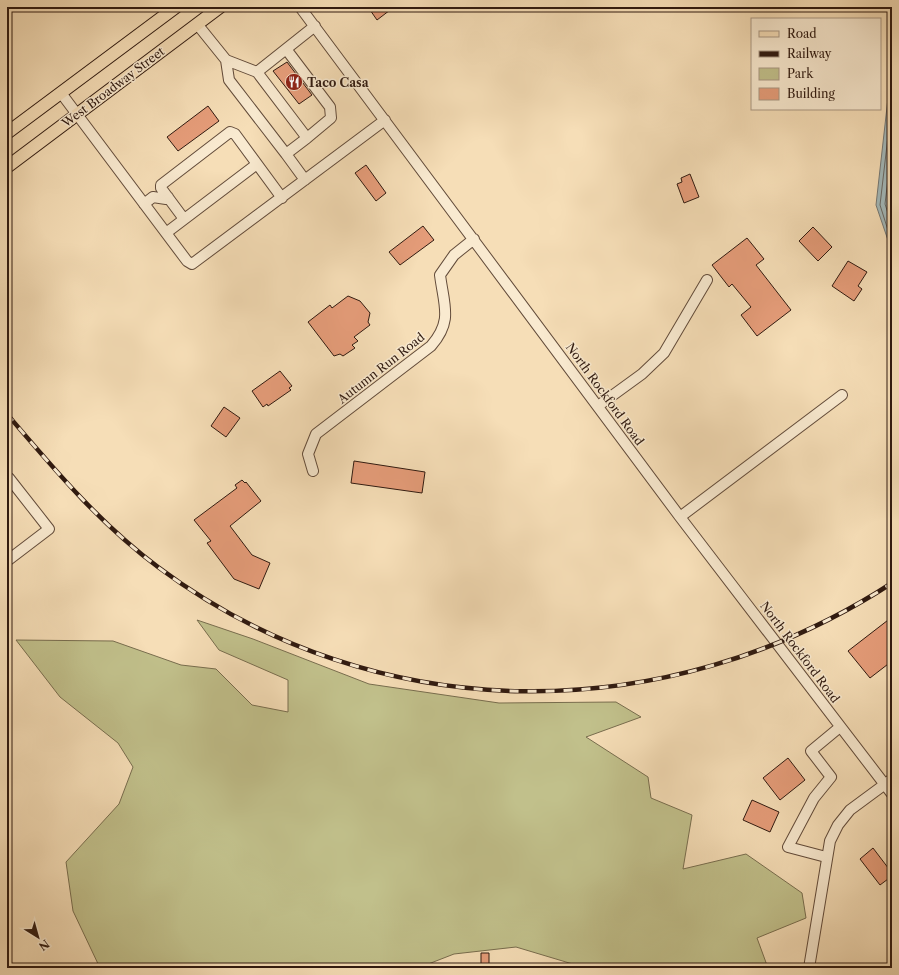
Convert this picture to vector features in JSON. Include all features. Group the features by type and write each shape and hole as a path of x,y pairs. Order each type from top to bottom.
{"main road":[{"name":"West Broadway Street","path":"7,167 220,7"},
{"path":"7,133 171,9"}],"street":[{"name":"North Rockford Road","path":"300,7 680,517 840,727 888,782 892,794"},
{"path":"197,24 226,60 257,72 307,138"},
{"path":"257,72 314,26"},
{"path":"286,48 330,107 331,118 286,154"},
{"path":"226,60 229,80 305,180"},
{"path":"60,93 187,261 192,264 385,120"},
{"path":"184,219 161,188 163,182 230,132 235,134 282,198"},
{"path":"166,233 257,164"},
{"path":"144,204 153,197 166,199 168,197"},
{"name":"Autumn Run Road","path":"313,471 308,454 316,434 432,346 441,334 446,320 440,275 454,255 474,239"},
{"path":"598,406 642,374 664,353 707,280"},
{"path":"680,517 842,395"},
{"path":"7,561 49,529 8,478"},
{"path":"826,857 788,847 814,798 832,777 811,751 840,727"},
{"path":"809,968 826,857 830,841 838,825 850,810 888,782"}],"green space":[{"path":"197,620 253,639 369,684 499,703 616,702 641,717 586,737 648,777 651,798 692,815 683,869 746,854 802,893 806,918 757,938 768,968 586,968 516,947 454,954 418,968 100,968 73,911 66,862 119,804 133,767 118,743 60,697 16,640 113,641 181,665 216,669 252,705 288,712 288,680 219,650"}],"water":[{"path":"892,93 892,252 876,205 888,98"}],"building":[{"path":"368,7 394,7 377,20"},
{"name":"Taco Casa","path":"287,62 312,95 299,104 273,71"},
{"path":"208,106 219,121 178,151 167,137"},
{"path":"366,165 386,193 376,201 355,173"},
{"path":"690,174 699,197 684,203 677,184 682,182 681,178"},
{"path":"423,226 434,240 400,265 389,252"},
{"path":"813,227 832,247 818,261 799,241"},
{"path":"747,238 764,259 756,265 791,310 757,336 741,315 751,307 732,284 729,287 712,265"},
{"path":"848,261 867,272 858,286 862,289 854,301 832,286"},
{"path":"348,296 360,301 370,313 368,322 370,325 354,337 358,341 352,345 355,348 343,356 340,354 334,356 308,322 330,305 332,308"},
{"path":"280,371 292,386 289,388 291,390 268,406 267,404 263,407 252,391"},
{"path":"224,407 240,418 226,437 211,426"},
{"path":"354,461 425,472 422,493 351,483"},
{"path":"242,480 245,483 246,482 261,501 230,526 252,555 270,563 259,589 234,579 207,543 211,541 194,520 237,488 235,485"},
{"path":"892,617 892,661 870,678 848,651"},
{"path":"788,758 805,780 780,800 763,778"},
{"path":"752,800 779,812 770,832 743,820"},
{"path":"873,848 892,873 892,876 880,885 860,859"},
{"path":"481,953 489,953 489,968 481,968"}],"railway":[{"path":"7,414 78,495 117,533 158,567 243,621 333,659 426,682 522,691 618,686 713,665 805,631 892,583"}],"place":[{"name":"Taco Casa","path":"294,82"}]}
